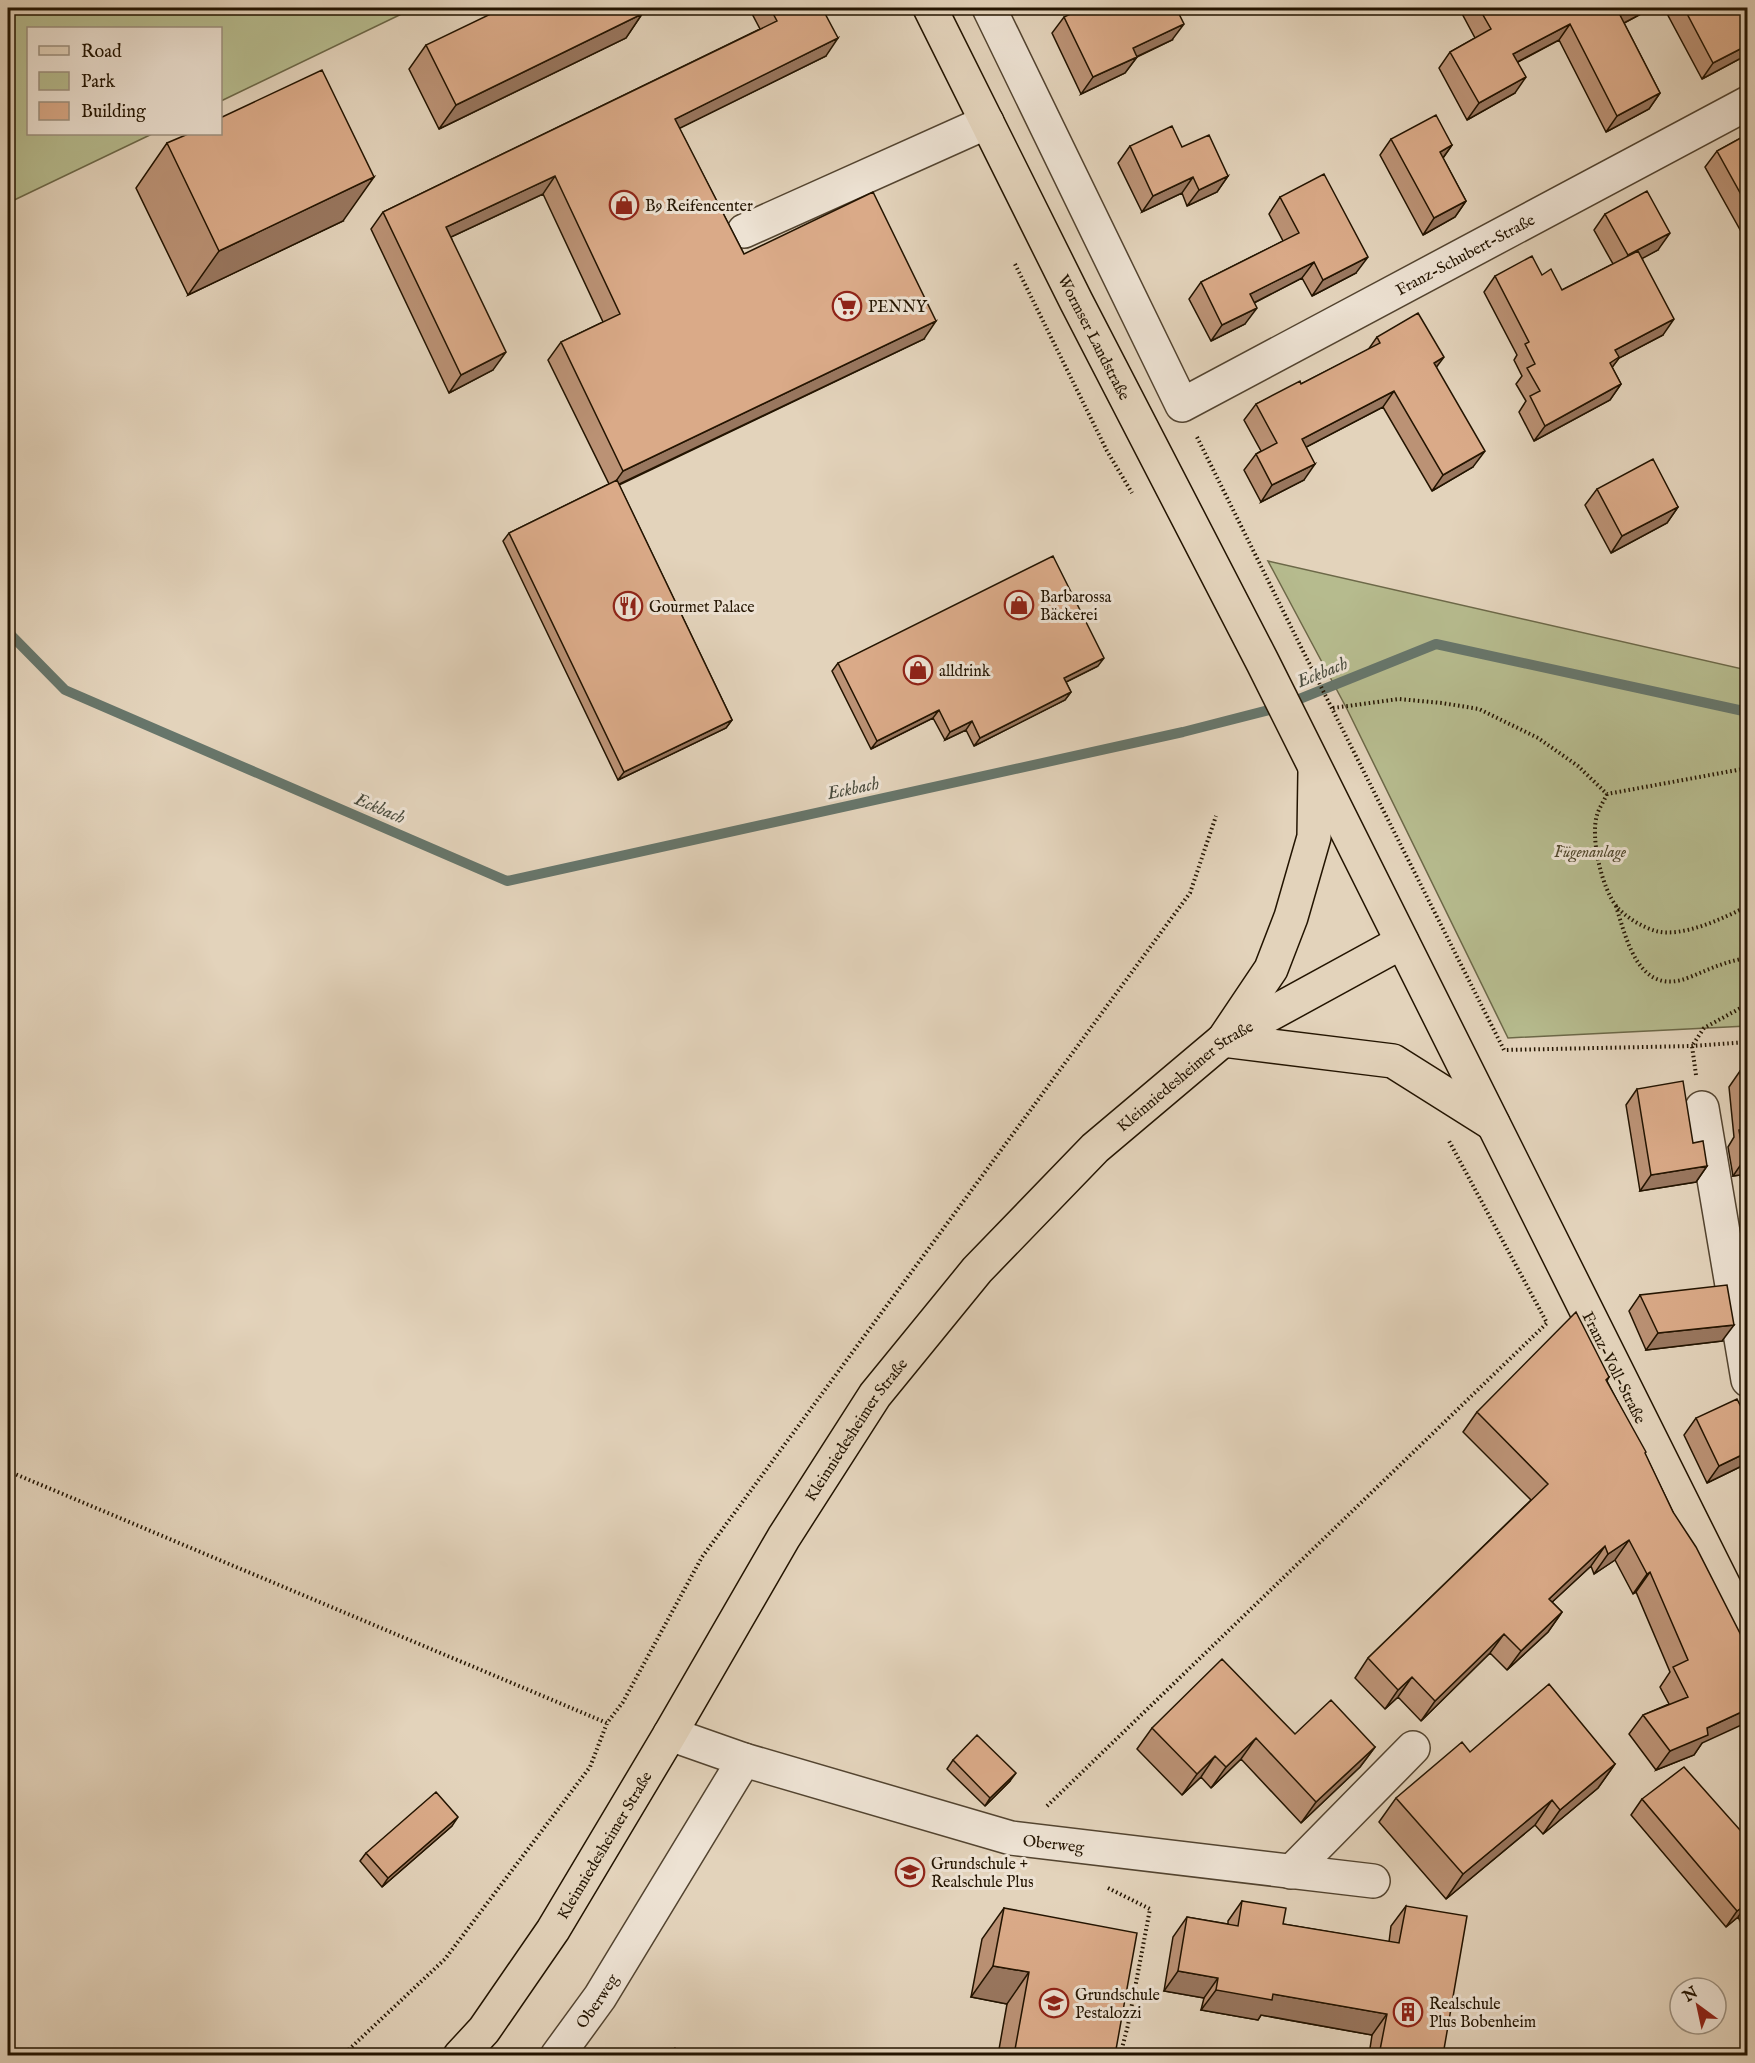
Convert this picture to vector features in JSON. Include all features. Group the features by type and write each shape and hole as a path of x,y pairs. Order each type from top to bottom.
{"main road":[{"name":"Wormser Landstraße","path":"930,8 1076,301 1263,663 1402,942"},
{"path":"1315,767 1314,837 1291,917 1271,969 1223,1040 1393,1061 1493,1124"},
{"name":"Kleinniedesheimer Straße","path":"460,2055 484,2030 553,1930 784,1537 875,1395 978,1270 1087,1156 1223,1040 1402,942"},
{"name":"Franz-Voll-Straße","path":"1402,942 1744,1612"}],"street":[{"path":"989,8 1182,405"},
{"name":"Franz-Schubert-Straße","path":"1182,405 1748,103"},
{"path":"744,231 987,122"},
{"path":"1702,1108 1748,1380"},
{"name":"Oberweg","path":"670,1734 744,1760 1011,1838 1373,1881"},
{"path":"1291,1872 1413,1748"},
{"name":"Oberweg","path":"557,2055 600,1997 744,1760"}],"path":[{"path":"1182,405 1300,647 1333,708 1504,1050 1692,1046 1748,1041"},
{"path":"1333,708 1399,699 1479,709 1538,738 1578,766 1607,794"},
{"path":"1607,794 1748,768"},
{"path":"1607,794 1597,815 1596,857 1616,906 1628,945 1637,962 1654,979 1668,983 1689,978 1732,960 1748,958"},
{"path":"342,2055 445,1959 590,1767 607,1723 623,1702 702,1557 1190,893 1216,816"},
{"path":"1616,906 1629,918 1657,932 1675,932 1696,928 1748,906"},
{"path":"1692,1046 1704,1028 1748,1004"},
{"path":"1011,1838 1062,1792 1547,1323 1448,1139"},
{"path":"8,1471 607,1723"},
{"path":"1101,1884 1150,1910 1120,2055"}],"green space":[{"path":"8,8 414,8 222,101 222,27 27,27 27,135 150,135 8,203"},
{"name":"Fügenanlage","path":"1268,561 1747,670 1747,1026 1508,1038 1347,709"}],"building":[{"path":"503,8 639,8 642,14 456,105 426,45"},
{"path":"770,8 822,8 838,38 675,119 744,254 873,192 936,321 623,471 561,342 620,314 555,176 446,227 506,352 461,375 383,212 777,21"},
{"path":"1083,8 1176,8 1184,24 1133,48 1137,57 1093,77 1064,17"},
{"path":"1479,8 1633,8 1620,15 1660,93 1617,116 1570,24 1513,54 1526,77 1479,103 1450,52 1491,29"},
{"path":"1684,8 1739,8 1748,24 1748,45 1713,63"},
{"path":"322,70 374,177 219,251 167,143 186,135 222,135 222,117"},
{"path":"1436,115 1452,145 1440,152 1466,201 1434,218 1391,139"},
{"path":"1172,126 1182,147 1209,135 1228,176 1199,190 1193,177 1153,196 1130,146"},
{"path":"1748,134 1748,207 1717,151"},
{"path":"1324,174 1368,257 1323,280 1314,262 1250,294 1257,308 1222,325 1201,282 1299,233 1280,197"},
{"path":"1647,191 1670,233 1628,255 1605,214"},
{"path":"1638,251 1674,319 1615,350 1619,357 1610,363 1621,384 1545,426 1530,396 1540,391 1527,368 1535,364 1525,344 1529,342 1495,276 1532,256 1542,275 1551,269 1562,290"},
{"path":"1418,313 1444,357 1434,363 1485,451 1443,475 1394,391 1302,439 1315,464 1272,485 1256,454 1277,443 1256,404 1300,381 1301,384 1380,343 1377,337"},
{"path":"1653,459 1678,507 1622,536 1597,489"},
{"path":"617,480 732,720 624,772 509,533"},
{"path":"1053,556 1104,658 1064,678 1071,692 980,738 972,721 950,732 939,710 877,741 838,663"},
{"path":"1740,1071 1748,1071 1748,1159 1744,1160 1739,1130 1746,1128"},
{"path":"1683,1081 1693,1143 1703,1141 1707,1166 1651,1175 1637,1089"},
{"path":"1727,1285 1734,1325 1658,1333 1640,1295"},
{"path":"1576,1312 1609,1377 1606,1380 1646,1452 1673,1512 1696,1547 1748,1649 1748,1709 1707,1728 1708,1735 1670,1751 1643,1715 1688,1697 1673,1667 1688,1660 1650,1572 1647,1574 1629,1540 1608,1554 1605,1546 1549,1599 1562,1612 1521,1651 1504,1634 1435,1701 1412,1677 1398,1690 1368,1658 1548,1484 1477,1412"},
{"path":"1737,1399 1748,1421 1748,1452 1719,1466 1696,1418"},
{"path":"1222,1659 1295,1734 1331,1700 1375,1747 1316,1802 1256,1738 1226,1767 1215,1756 1197,1774 1152,1728"},
{"path":"1549,1684 1615,1764 1560,1810 1552,1800 1463,1874 1396,1798 1462,1742 1470,1752"},
{"path":"977,1735 1016,1773 990,1798 953,1760"},
{"path":"1684,1767 1748,1839 1748,1903 1737,1911 1642,1799"},
{"path":"436,1792 458,1817 388,1878 366,1853"},
{"path":"1242,1901 1286,1908 1283,1924 1399,1943 1406,1906 1467,1916 1443,2055 1379,2055 1387,2014 1273,1994 1272,2000 1216,1990 1218,1978 1178,1971 1187,1917 1238,1926"},
{"path":"1004,1908 1137,1933 1115,2055 1014,2055 1029,1972 993,1966"},
{"path":"675,2048 684,2055 668,2055"}],"waterway":[{"name":"Eckbach","path":"8,632 65,690 507,881 1183,732 1277,708 1436,644 1748,712"}],"place":[{"name":"B9 Reifencenter","path":"624,205"},
{"name":"PENNY","path":"847,306"},
{"name":"Barbarossa Bäckerei","path":"1019,605"},
{"name":"Gourmet Palace","path":"628,606"},
{"name":"alldrink","path":"918,670"},
{"name":"Grundschule + Realschule Plus","path":"910,1872"},
{"name":"Grundschule Pestalozzi","path":"1054,2003"},
{"name":"Realschule Plus Bobenheim","path":"1408,2012"}]}
